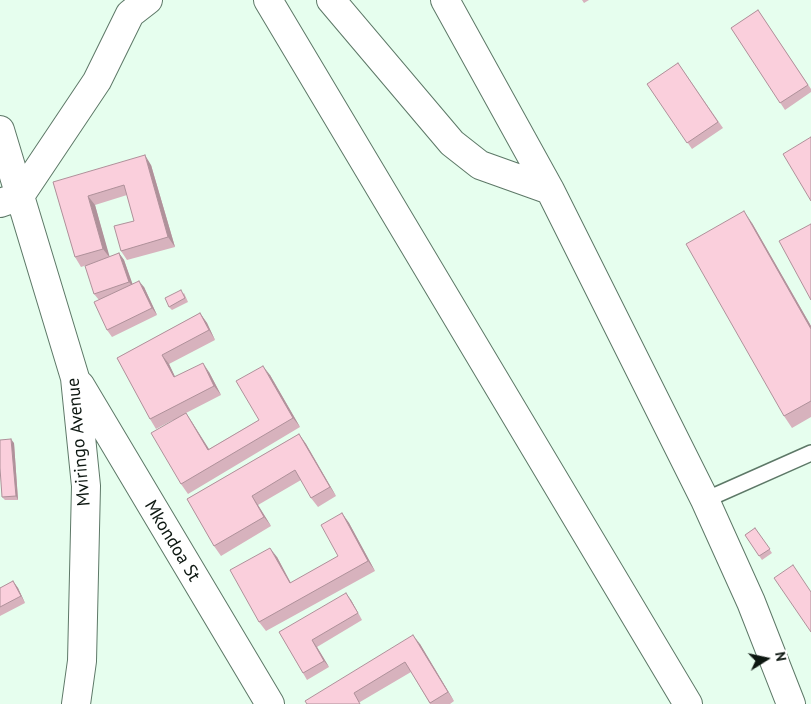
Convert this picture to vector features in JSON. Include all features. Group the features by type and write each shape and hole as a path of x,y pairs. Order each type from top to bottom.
{"main road":[{"path":"10,200 97,81 130,14 148,0"},
{"path":"268,0 688,704"},
{"path":"331,0 452,143 480,165 550,190"},
{"path":"446,0 550,190 705,500 751,602 791,704"},
{"name":"Mviringo Avenue","path":"0,130 10,200 75,378 86,486 82,662 76,704"},
{"name":"Mkondoa St","path":"75,378 270,704"}],"lane":[{"path":"705,500 811,453"}],"building":[{"path":"758,10 808,85 780,103 731,28"},
{"path":"678,63 718,122 687,143 647,84"},
{"path":"811,137 811,201 783,154"},
{"path":"145,155 168,237 121,251 114,226 134,221 124,185 88,196 103,249 75,257 53,182"},
{"path":"744,211 811,329 811,401 784,416 686,244"},
{"path":"811,224 811,300 779,241"},
{"path":"119,253 129,282 94,294 85,266"},
{"path":"139,281 152,308 107,330 94,302"},
{"path":"181,290 185,298 169,307 165,298"},
{"path":"200,313 209,330 162,355 174,377 203,363 214,386 150,419 117,358"},
{"path":"263,366 293,418 181,484 151,433 186,413 208,450 259,420 236,381"},
{"path":"299,434 330,487 311,498 295,470 252,496 264,517 214,546 187,499"},
{"path":"11,439 16,496 2,497 0,440"},
{"path":"342,513 368,561 259,622 230,570 270,548 290,583 338,556 321,525"},
{"path":"755,528 770,549 759,556 745,535"},
{"path":"793,565 811,592 811,632 774,578"},
{"path":"13,581 21,596 0,607 0,588"},
{"path":"346,593 358,613 312,640 324,661 303,673 279,632"},
{"path":"413,635 448,692 430,703 405,662 354,693 360,704 307,704 305,701"}]}
